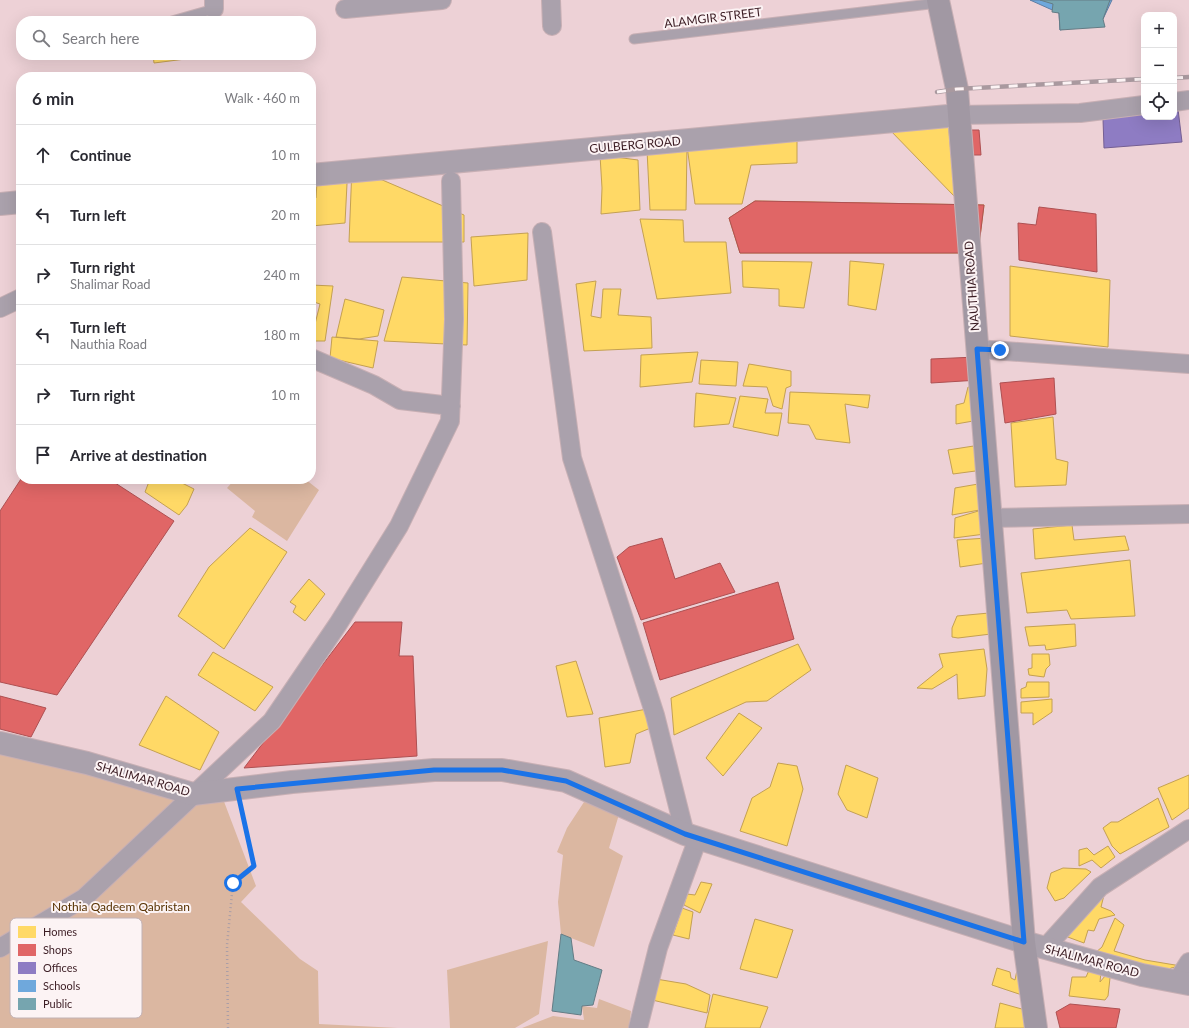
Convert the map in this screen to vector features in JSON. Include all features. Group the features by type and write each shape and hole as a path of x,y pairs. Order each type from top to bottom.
{"main road":[{"name":"NAUTHIA ROAD","path":"938,2 956,82 1024,942 1036,1028"}],"street":[{"path":"346,9 442,0"},
{"path":"551,0 552,26"},
{"path":"1177,102 1189,100"},
{"path":"959,115 1080,113 1141,105"},
{"name":"GULBERG ROAD","path":"316,175 959,115"},
{"path":"50,918 84,898 272,721 338,624 399,526 450,421 454,319 451,182"},
{"path":"0,204 16,202"},
{"path":"542,232 572,458 655,715 692,836 658,948 638,1028"},
{"path":"0,308 16,300"},
{"path":"977,349 1189,364"},
{"path":"316,360 374,385 400,400 451,406"},
{"path":"990,518 1189,514"},
{"name":"SHALIMAR ROAD","path":"0,743 87,763 193,794 434,770 502,770 566,781 692,836 1024,942 1142,975 1183,983"},
{"path":"1045,948 1100,886 1189,829"},
{"path":"0,948 10,942"},
{"path":"1183,983 1189,962"}],"lane":[{"name":"ALAMGIR STREET","path":"634,39 938,2"},
{"path":"184,16 214,4"}],"path":[{"path":"228,1028 227,945 233,883 254,866 237,789"}],"green space":[{"path":"231,484 311,484 319,490 287,541 252,517 255,511 227,488"},
{"name":"Nothia Qadeem Qabristan","path":"0,744 220,791 256,886 241,902 300,959 318,971 319,1024 398,1028 0,1028"},
{"path":"584,802 620,811 609,848 623,856 594,947 561,934 558,902 563,855 557,852 567,828"},
{"path":"548,941 539,1014 515,1028 450,1028 447,970"},
{"path":"599,999 631,1011 629,1028 522,1028 553,1016 584,1020 582,1006 597,1008"}],"building: Homes":[{"path":"154,60 178,60 154,63"},
{"path":"948,120 955,197 888,128"},
{"path":"797,141 797,163 751,165 742,204 695,204 687,146"},
{"path":"687,146 686,210 650,210 647,150"},
{"path":"600,155 638,160 640,210 601,214 602,188"},
{"path":"348,164 345,223 316,226 316,179 318,166"},
{"path":"316,166 318,166 316,198"},
{"path":"352,167 464,215 464,242 349,242"},
{"path":"755,201 984,205 978,253 740,253 729,218"},
{"path":"640,219 683,220 684,242 726,242 731,293 657,299"},
{"path":"528,233 527,280 474,286 471,237"},
{"path":"742,261 812,262 804,308 779,306 779,289 743,287"},
{"path":"850,261 884,264 876,310 848,305"},
{"path":"1010,266 1110,280 1108,347 1010,336"},
{"path":"402,277 468,283 467,345 384,341"},
{"path":"596,281 591,316 601,318 603,289 621,289 618,315 651,317 652,348 584,351 576,284"},
{"path":"316,285 333,286 325,341 316,341 316,320 320,304 316,303"},
{"path":"345,299 384,310 378,336 359,339 336,337"},
{"path":"332,337 378,341 373,368 330,358"},
{"path":"698,352 692,382 640,387 641,355"},
{"path":"701,360 738,362 736,386 699,384"},
{"path":"749,364 791,371 791,386 786,388 782,409 773,406 767,387 743,386"},
{"path":"968,387 977,388 979,420 956,424 956,405 964,403"},
{"path":"790,392 870,395 868,408 845,404 850,443 816,439 809,425 788,423"},
{"path":"696,393 736,398 729,424 694,427"},
{"path":"740,396 768,399 765,413 782,413 778,436 733,427"},
{"path":"1053,417 1056,459 1068,462 1066,485 1015,487 1011,423"},
{"path":"980,445 983,470 953,474 948,450"},
{"path":"984,483 985,509 952,515 955,488"},
{"path":"148,484 184,484 194,489 187,505 179,515 145,492"},
{"path":"985,509 985,534 954,538 955,518"},
{"path":"1072,525 1074,540 1125,536 1129,550 1035,559 1033,529"},
{"path":"250,528 287,552 224,649 178,616 209,567"},
{"path":"987,538 987,563 960,567 957,540"},
{"path":"1130,560 1135,616 1071,619 1067,610 1027,613 1021,573"},
{"path":"309,579 325,594 305,621 293,612 296,606 290,602"},
{"path":"989,613 991,634 958,638 952,637 952,628 957,616"},
{"path":"1075,624 1076,646 1046,650 1045,645 1029,646 1025,627"},
{"path":"798,644 811,670 767,701 746,702 674,735 671,698"},
{"path":"984,649 987,669 985,696 958,699 957,674 932,689 917,688 943,667 939,654"},
{"path":"213,652 273,687 255,711 198,675"},
{"path":"1032,654 1049,654 1050,665 1046,669 1044,677 1029,675 1028,669 1032,668"},
{"path":"576,661 593,714 567,717 556,666"},
{"path":"1027,682 1049,682 1049,697 1021,698 1021,689 1026,687"},
{"path":"166,696 219,732 200,770 139,745"},
{"path":"1052,699 1052,712 1033,725 1033,713 1021,713 1021,702"},
{"path":"647,709 653,727 636,734 630,763 605,767 599,718"},
{"path":"739,713 762,728 723,776 706,758"},
{"path":"778,763 797,766 803,789 787,846 740,831 752,798 770,787"},
{"path":"846,765 878,778 867,818 847,810 838,794"},
{"path":"1189,775 1189,808 1172,820 1158,788"},
{"path":"1158,798 1169,827 1120,854 1112,846 1103,828 1111,822 1118,822"},
{"path":"1108,846 1115,857 1101,868 1092,860 1079,866 1079,850 1087,848 1094,855"},
{"path":"1063,868 1086,869 1091,872 1064,898 1055,901 1047,888 1051,873"},
{"path":"701,882 712,884 700,913 684,905 687,894 695,895"},
{"path":"1104,895 1101,907 1111,911 1115,915 1099,919 1094,931 1088,930 1084,943 1065,936"},
{"path":"682,908 693,912 689,939 673,935"},
{"path":"1115,918 1124,925 1114,951 1145,960 1181,966 1171,968 1165,973 1095,953 1102,947"},
{"path":"755,919 793,930 777,978 740,969"},
{"path":"997,968 1010,972 1011,978 1015,980 1017,970 1024,973 1025,996 992,985"},
{"path":"1090,968 1101,972 1100,982 1111,969 1108,996 1105,1000 1069,996 1072,977 1086,977"},
{"path":"656,979 686,984 710,995 707,1013 648,999"},
{"path":"713,994 768,1007 760,1028 705,1028"},
{"path":"1000,1003 1029,1011 1031,1028 995,1028"}],"building: Shops":[{"path":"971,130 979,130 981,155 973,155"},
{"path":"755,201 984,205 978,253 740,253 729,218"},
{"path":"1039,207 1096,214 1097,272 1019,260 1018,223 1036,225"},
{"path":"976,357 979,380 931,383 931,359"},
{"path":"1054,378 1056,414 1005,423 1000,383"},
{"path":"18,484 117,484 174,521 57,695 0,682 0,511"},
{"path":"662,538 675,579 720,563 735,592 641,620 617,557 629,547"},
{"path":"778,582 794,639 660,680 643,623"},
{"path":"355,622 402,622 399,656 413,656 417,756 244,768"},
{"path":"0,696 46,708 31,737 0,729"},
{"path":"1070,1004 1120,1009 1116,1028 1060,1028 1056,1012"}],"building: Offices":[{"path":"1178,109 1182,142 1104,148 1103,119 1141,114 1141,120 1177,120"}],"building: Schools":[{"path":"1030,0 1112,0 1103,19 1060,30 1059,13"}],"building: Public":[{"path":"1040,0 1110,0 1103,19 1105,27 1060,30 1059,13 1052,12 1053,4"},
{"path":"561,934 571,938 574,960 602,970 593,1005 582,1006 581,1015 552,1011"}],"railway":[{"path":"1177,78 1189,77"},
{"path":"937,92 957,89 1141,79"}],"route":[{"path":"233,883 254,866 237,789 292,782 434,770 502,770 566,781 685,834 1024,942 977,349 1000,350"}]}
